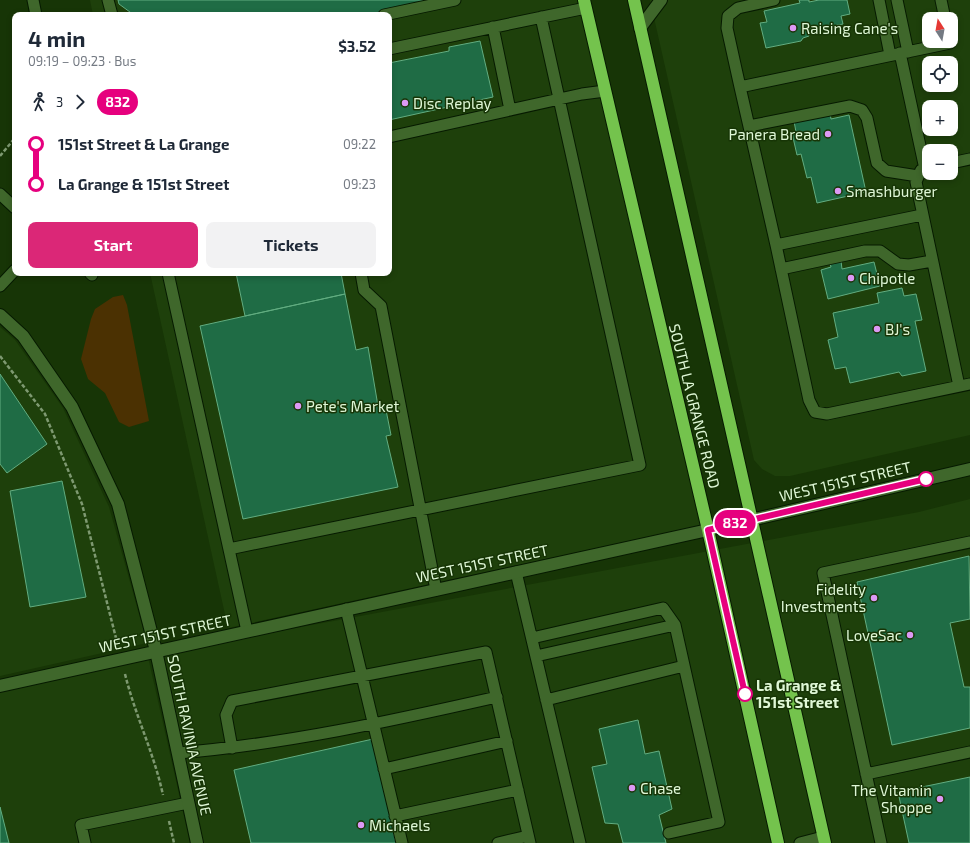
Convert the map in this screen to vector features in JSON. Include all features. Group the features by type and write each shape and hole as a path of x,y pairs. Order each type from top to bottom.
{"highway":[{"name":"SOUTH LA GRANGE ROAD","path":"634,0 824,840"},
{"name":"SOUTH LA GRANGE ROAD","path":"585,4 708,530 778,843"}],"street":[{"path":"640,28 661,0"},
{"name":"SOUTH RAVINIA AVENUE","path":"0,315 23,336 72,407 118,504 156,651 197,843"},
{"name":"WEST 151ST STREET","path":"0,686 708,530 970,469"}],"lane":[{"path":"33,0 35,12"},
{"path":"108,0 111,12"},
{"path":"392,13 455,0"},
{"path":"774,0 738,8 728,16 727,28 809,400 815,412 827,414 964,385 932,261 922,215 916,182 922,174"},
{"path":"879,0 900,53"},
{"path":"898,0 900,53 922,161"},
{"path":"941,0 944,12"},
{"path":"392,48 541,17 585,4"},
{"path":"229,549 640,465 541,17"},
{"path":"493,27 510,110"},
{"path":"740,87 925,48"},
{"path":"392,136 558,99 605,91"},
{"path":"749,126 834,107 850,106 862,110 867,118 877,163 886,171 922,171"},
{"path":"958,162 970,159"},
{"path":"0,194 12,205"},
{"path":"776,245 922,215"},
{"path":"781,269 865,251 880,251 898,264 909,265 932,261"},
{"path":"0,286 12,273"},
{"path":"169,276 247,631"},
{"path":"362,276 364,290 381,306 436,590"},
{"path":"881,843 823,573 970,542"},
{"path":"516,572 580,843"},
{"path":"532,638 663,608 675,625 719,822 669,833"},
{"path":"346,610 402,843"},
{"path":"536,656 675,625"},
{"path":"232,748 226,716 232,701 486,652 529,840 498,843"},
{"path":"546,700 684,666"},
{"path":"178,753 232,748 374,724 497,697"},
{"path":"384,769 507,741"},
{"path":"866,774 970,752"},
{"path":"395,816 518,790"},
{"path":"85,843 81,825 188,803"},
{"path":"800,843 824,840"}],"path":[{"path":"0,156 12,142"},
{"path":"0,356 45,414 82,504 111,616"},
{"path":"130,696 157,767 174,843"}],"shaded area":[{"path":"90,0 581,0 707,524 228,628 151,276 392,276 392,12 92,12"},
{"path":"650,0 970,0 970,435 790,476 775,476 762,469 754,460"},
{"path":"123,295 127,305 149,421 129,427 119,422 105,393 88,379 81,359 95,309 113,297"},
{"path":"0,327 15,340 63,408 109,507 147,643 0,676"},
{"path":"970,499 970,843 202,843 162,653 919,512"},
{"path":"148,657 190,843 0,843 0,690"}],"building":[{"path":"118,0 446,0 392,12 130,12 119,4"},
{"name":"Raising Cane's","path":"799,0 809,0 809,2 819,0 847,0 850,14 841,16 843,24 808,31 809,36 803,38 801,41 766,48 760,23 767,22 764,11 800,3"},
{"path":"480,41 493,97 392,119 392,62 449,51 449,47"},
{"path":"830,113 831,119 849,115 866,192 817,203 811,177 807,178 801,154 797,155 792,133 796,132 794,121"},
{"name":"Chipotle","path":"841,261 842,269 874,262 880,286 828,299 821,270 831,267 830,263"},
{"path":"237,276 342,276 345,294 245,316"},
{"name":"BJ's","path":"902,288 904,296 916,294 922,320 915,321 926,371 902,376 899,372 850,383 846,367 835,369 828,340 838,337 833,313 879,303 877,293"},
{"name":"Pete's Market","path":"345,294 356,350 368,347 378,406 385,405 391,435 386,436 398,487 243,519 200,326"},
{"path":"0,374 47,444 7,473 0,464"},
{"path":"62,481 86,597 30,607 10,491"},
{"path":"969,556 970,619 950,623 964,687 970,687 970,728 892,745 857,582"},
{"name":"Chase","path":"638,720 645,754 659,751 672,809 659,815 666,843 623,843 618,824 605,823 592,767 607,764 599,729"},
{"path":"373,739 396,843 251,843 234,770"},
{"path":"970,777 970,843 909,843 898,792"},
{"path":"0,807 9,843 0,843"}],"bus line":[{"name":"832","path":"745,694 708,530 926,479"}],"place":[{"name":"Raising Cane's","path":"793,28"},
{"name":"Disc Replay","path":"405,103"},
{"name":"Panera Bread","path":"828,134"},
{"name":"Smashburger","path":"838,191"},
{"name":"Chipotle","path":"851,278"},
{"name":"BJ's","path":"877,329"},
{"name":"Pete's Market","path":"298,406"},
{"name":"Fidelity Investments","path":"874,598"},
{"name":"LoveSac","path":"910,635"},
{"name":"La Grange & 151st Street","path":"745,694"},
{"name":"Chase","path":"632,788"},
{"name":"The Vitamin Shoppe","path":"940,799"},
{"name":"Michaels","path":"361,825"}]}
